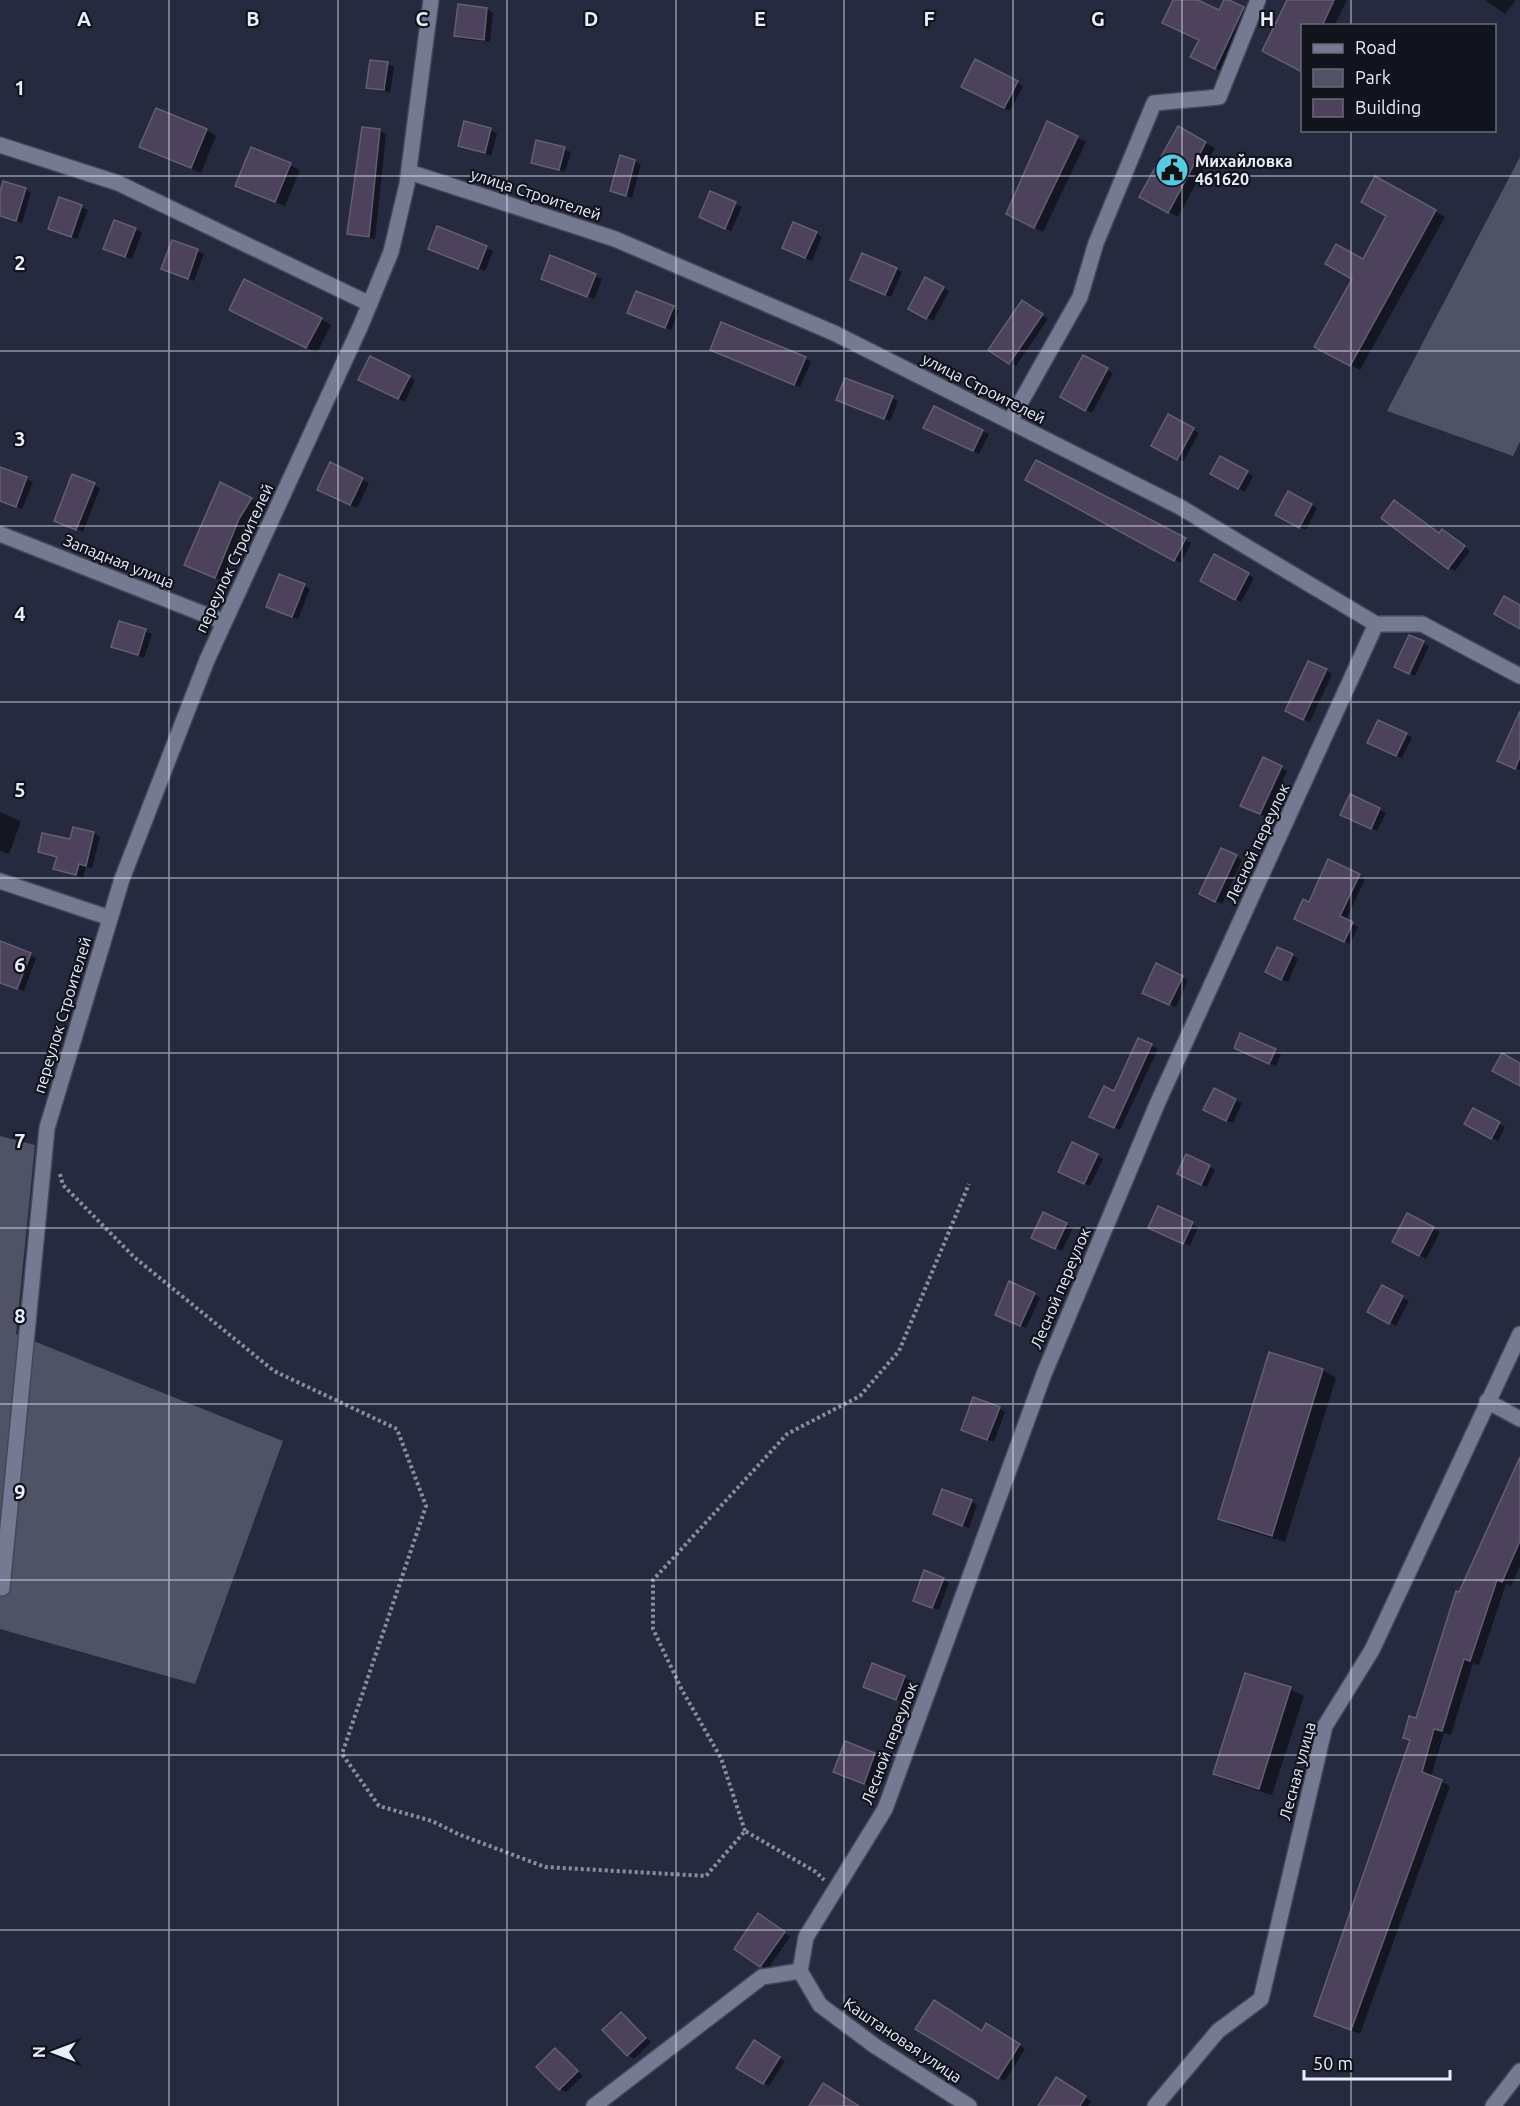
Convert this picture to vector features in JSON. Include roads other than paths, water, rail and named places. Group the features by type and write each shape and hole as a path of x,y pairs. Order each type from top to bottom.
{"street":[{"name":"переулок Строителей","path":"2,1588 47,1128 130,857 224,622 392,252 409,172 431,0"},
{"path":"1010,422 1080,297 1096,243 1154,103 1219,98 1258,0"},
{"path":"0,145 118,183 370,304"},
{"name":"улица Строителей","path":"409,172 615,239 834,333 1180,507 1376,624"},
{"name":"Западная улица","path":"0,534 224,622"},
{"path":"1376,624 1422,624 1520,676"},
{"name":"Лесной переулок","path":"800,1971 806,1937 885,1809 1044,1374 1158,1102 1376,624"},
{"path":"0,881 110,918"},
{"name":"Лесная улица","path":"1155,2106 1218,2031 1261,1999 1325,1726 1372,1650 1520,1334"},
{"path":"1487,1401 1520,1419"},
{"path":"594,2106 762,1977 800,1971"},
{"name":"Каштановая улица","path":"800,1971 820,2005 875,2046 969,2106"},
{"path":"1493,2106 1520,2071"}],"place":[{"name":"Михайловка 461620","path":"1172,170"}]}
